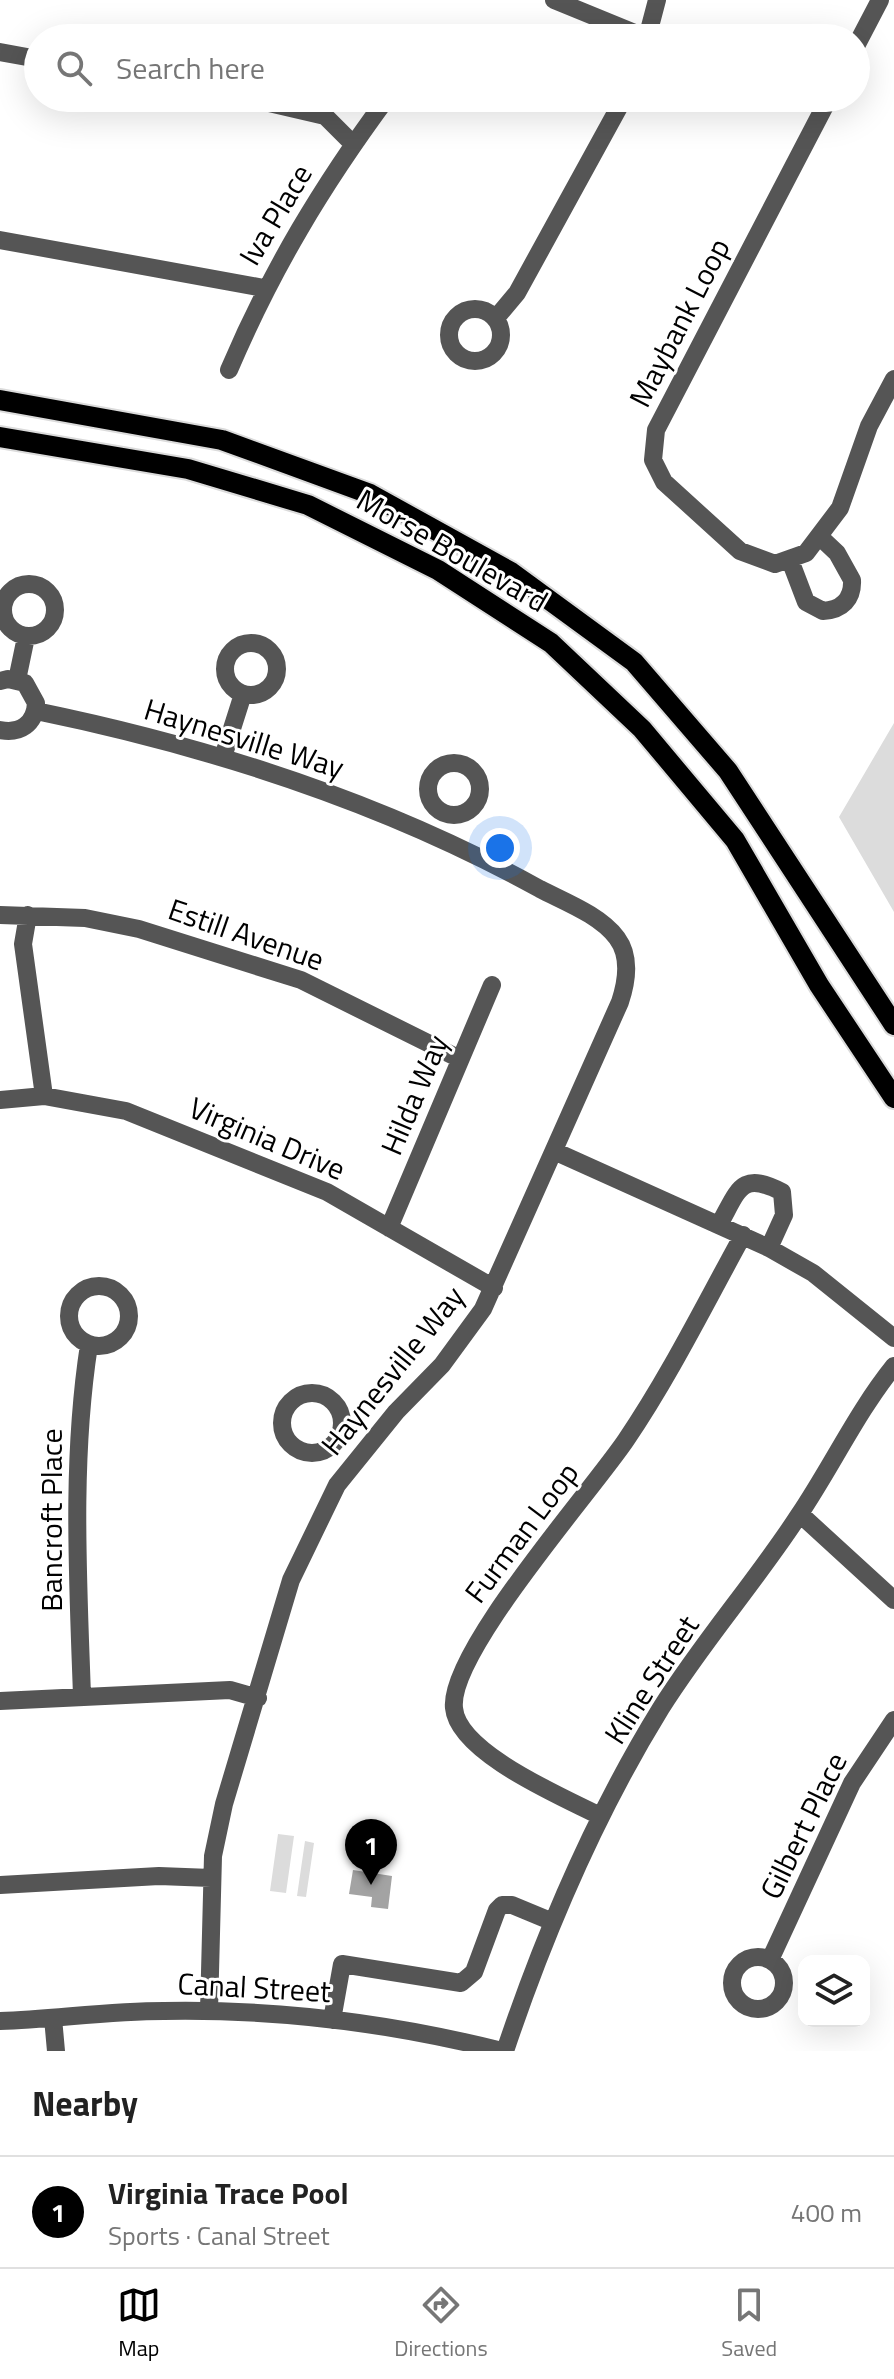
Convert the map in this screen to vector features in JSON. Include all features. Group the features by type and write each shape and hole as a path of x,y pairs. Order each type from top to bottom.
{"main road":[{"name":"Morse Boulevard","path":"0,400 222,440 370,494 511,572 634,662 728,771 894,1025"},
{"name":"Morse Boulevard","path":"0,437 188,469 308,505 438,570 551,643 642,729 735,840 819,985 894,1098"}],"street":[{"path":"554,0 613,24"},
{"path":"651,24 657,0"},
{"path":"867,24 880,0"},
{"path":"0,52 24,56"},
{"path":"308,112 325,116 353,144"},
{"name":"Iva Place","path":"229,370 264,288 353,144 377,112"},
{"path":"496,318 517,293 616,112"},
{"name":"Maybank Loop","path":"790,560 775,564 740,551 664,482 653,460 656,430 822,112"},
{"path":"0,240 264,288"},
{"path":"820,537 837,553 852,580 849,599 840,608 823,611 806,602 790,560 806,553 840,508 869,426 894,379"},
{"path":"0,730 18,730 26,726 36,711 30,689 9,680 26,637"},
{"path":"223,757 243,694"},
{"name":"Haynesville Way","path":"36,711 223,757 332,795 431,835 590,916 617,938 624,951 627,983 494,1288 442,1365 396,1412 337,1485 306,1543 280,1612 258,1698 224,1804 211,1878 209,2011"},
{"path":"431,835 442,813"},
{"name":"Estill Avenue","path":"0,915 85,918 139,929 301,980 460,1059"},
{"path":"28,915 23,944 44,1096"},
{"name":"Hilda Way","path":"389,1228 492,985"},
{"name":"Virginia Drive","path":"0,1100 44,1096 126,1111 327,1192 494,1288"},
{"path":"554,1151 720,1223 769,1248 813,1273 894,1338"},
{"path":"720,1223 738,1190 746,1183 760,1180 782,1192 785,1203 769,1248"},
{"name":"Furman Loop","path":"600,1816 517,1772 469,1739 453,1708 458,1686 482,1633 521,1576 626,1439 743,1235"},
{"name":"Bancroft Place","path":"82,1696 77,1548 80,1406 89,1345"},
{"name":"Kline Street","path":"503,2051 553,1922 600,1816 662,1708 800,1514 871,1395 894,1366"},
{"path":"335,1442 358,1460"},
{"path":"800,1514 894,1600"},
{"path":"0,1701 230,1690 258,1698"},
{"name":"Gilbert Place","path":"770,1960 852,1783 894,1720"},
{"path":"0,1885 159,1876 211,1878"},
{"path":"332,2020 342,1964 461,1983 474,1972 497,1910 502,1905 512,1905 553,1922"},
{"name":"Canal Street","path":"0,2021 209,2011 394,2028 503,2051"},
{"path":"53,2018 56,2051"}],"shaded area":[{"path":"894,723 894,912 839,817"},
{"path":"278,1834 294,1836 286,1893 270,1891"},
{"path":"305,1841 314,1843 306,1897 297,1896"},
{"path":"353,1870 392,1876 388,1909 371,1907 372,1897 349,1894"}],"place":[{"name":"Virginia Trace Pool","path":"371,1885"}]}
